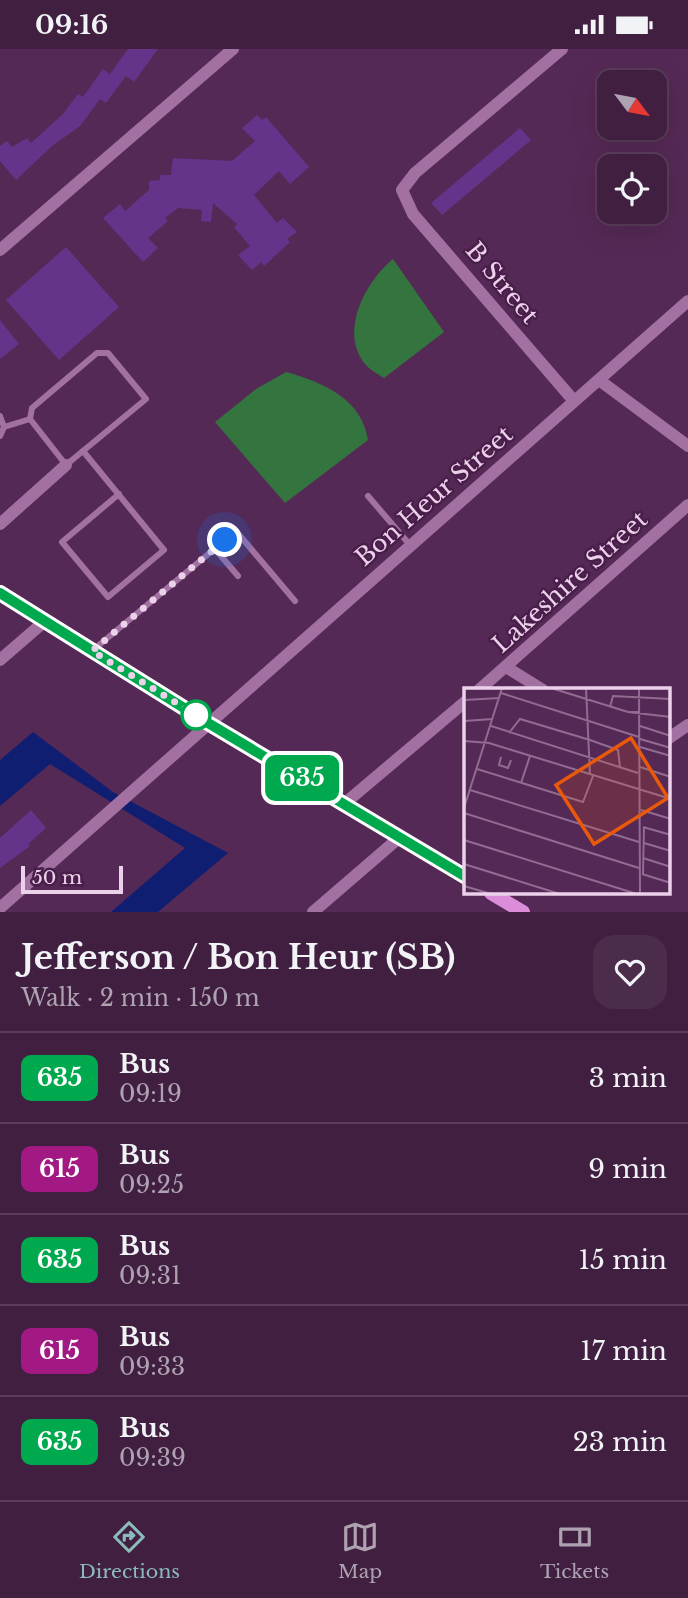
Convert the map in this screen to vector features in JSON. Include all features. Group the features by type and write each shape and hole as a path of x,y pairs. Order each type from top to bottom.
{"main road":[{"path":"0,592 208,723 464,876"},
{"path":"494,895 523,912"}],"street":[{"path":"0,250 233,49"},
{"name":"B Street","path":"562,49 415,173 402,190 406,204 414,214 574,401"},
{"name":"Bon Heur Street","path":"0,908 131,796 208,723 688,301"},
{"path":"599,380 688,446"},
{"path":"0,524 66,465"},
{"name":"Lakeshire Street","path":"481,688 688,505"},
{"path":"0,660 45,621"},
{"path":"506,667 540,688"},
{"path":"344,804 464,703"},
{"path":"670,737 688,725"},
{"path":"313,912 400,837"}],"lane":[{"path":"97,353 108,353 146,399 66,465 30,419 32,408 97,353"},
{"path":"0,416 4,427 0,436"},
{"path":"4,427 30,419"},
{"path":"83,451 119,494 164,550 108,597 62,542 119,494"},
{"path":"368,496 410,545"},
{"path":"92,651 236,531 295,601"},
{"path":"215,549 238,576"}],"green space":[{"path":"393,259 444,332 384,378 368,367 358,352 355,323 359,308 373,280"},
{"path":"286,372 314,381 339,394 358,413 368,440 285,503 215,422 256,389"}],"shaded area":[{"path":"33,732 113,792 228,853 158,912 111,912 185,848 50,764 0,806 0,760"}],"building":[{"path":"128,49 158,49 134,82 126,76 106,103 100,99 80,126 52,146 16,180 0,161 0,146 7,141 12,147 27,138 31,143 63,114 78,94 83,97 103,69 110,74"},
{"path":"257,115 262,120 266,117 309,167 290,184 279,171 254,195 277,223 283,218 297,232 287,239 290,242 264,266 261,262 252,270 238,255 250,246 234,227 237,224 213,203 211,222 201,221 202,210 178,208 165,218 168,221 148,238 158,248 143,262 103,218 120,204 125,211 149,190 149,181 160,180 160,175 171,175 173,158 232,161 255,141 242,128"},
{"path":"520,128 531,140 442,215 431,203"},
{"path":"66,247 119,307 59,360 6,300"},
{"path":"0,320 19,344 0,359"},
{"path":"31,810 46,828 28,844 30,846 0,868 0,838"}],"bus line":[{"name":"635","path":"0,593 208,723 464,876"}],"route":[{"path":"196,715 92,651 225,540"}]}
